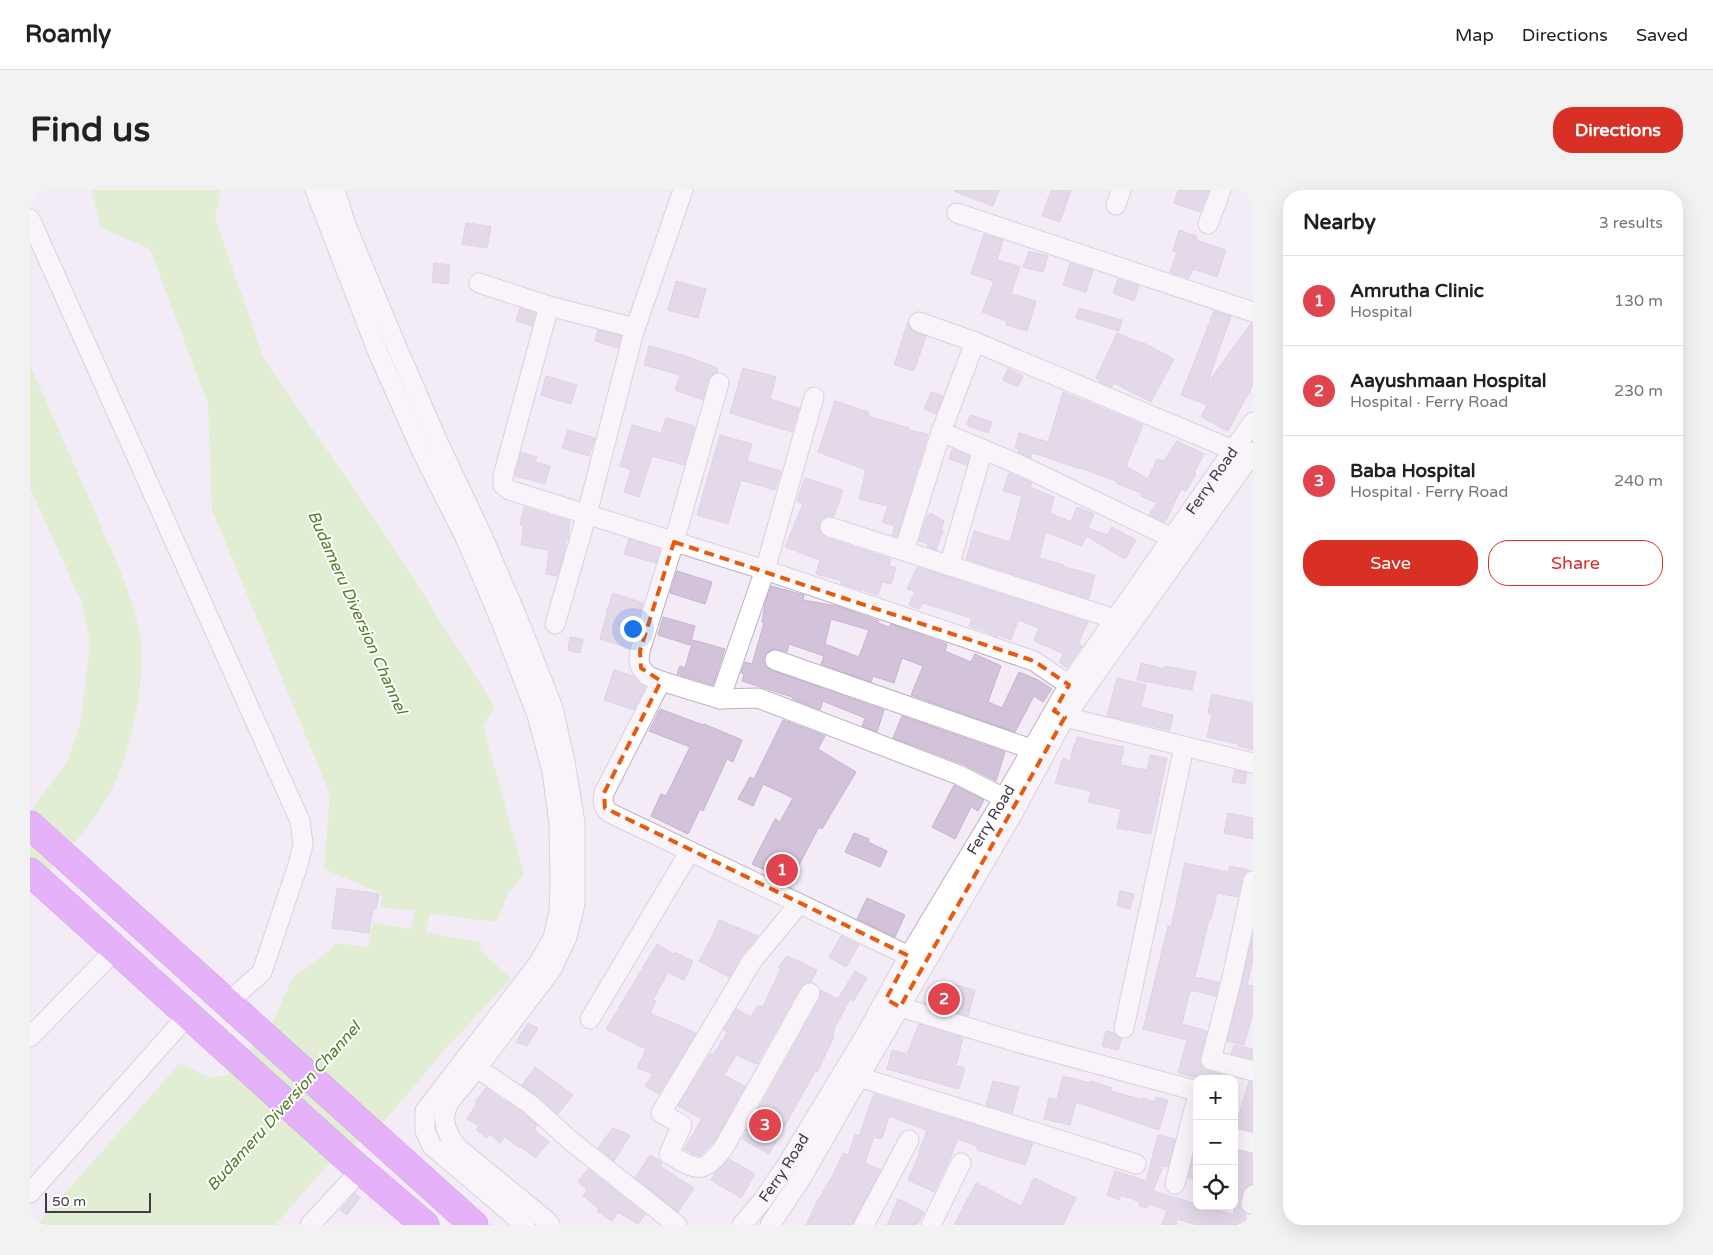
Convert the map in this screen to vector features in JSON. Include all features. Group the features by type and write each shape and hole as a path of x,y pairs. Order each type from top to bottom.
{"highway":[{"path":"30,825 474,1225"},
{"path":"30,872 424,1225"}],"street":[{"path":"315,190 379,356 422,452 466,539 502,624 537,715 552,771 559,823 560,883 559,912 553,938 538,964 425,1111 425,1131 432,1146 525,1225"},
{"path":"335,190 346,225 398,350 438,442 481,533 521,628 553,708 566,762 575,832 575,904 567,937 552,969 449,1102 444,1116 448,1134 459,1149 550,1225"},
{"path":"555,624 587,514 635,328 683,190"},
{"path":"1208,224 1221,190"},
{"path":"957,213 1253,312"},
{"path":"30,219 300,821 303,844 298,865 262,972 237,1012"},
{"path":"478,283 549,306 635,328"},
{"path":"549,306 502,485 509,490 765,570 1034,661 1069,685"},
{"path":"919,322 975,342 1233,450"},
{"path":"904,551 941,432 975,342"},
{"path":"718,383 674,542 640,651 639,662 642,668 648,676 720,700 758,698 959,775 1005,806"},
{"path":"720,700 765,570 814,398"},
{"name":"Ferry Road","path":"742,1225 762,1201 785,1168 893,1003 1005,806 1060,714 1069,685 1253,422"},
{"path":"941,432 983,449 1172,538"},
{"path":"949,566 983,449"},
{"name":"Ferry Road","path":"770,1225 802,1178 859,1077 893,1003 909,956 1005,806 1030,749 1060,714 1253,452"},
{"path":"830,527 1115,619"},
{"path":"775,660 1030,749"},
{"path":"661,681 604,793 602,801 605,808 610,813 909,956"},
{"path":"1060,714 1253,764"},
{"path":"1124,1028 1184,747"},
{"path":"590,1019 690,851"},
{"path":"1253,882 1231,982 1211,1060 1253,1071"},
{"path":"799,904 752,961 661,1113 682,1124 669,1154 686,1164 698,1168 705,1167 713,1162 724,1147 810,993"},
{"path":"30,1037 116,949"},
{"path":"893,1003 1016,1042 1193,1090"},
{"path":"30,1193 188,1015"},
{"path":"477,1068 530,1104 571,1141 677,1225"},
{"path":"859,1077 1136,1164"},
{"path":"1175,1184 1193,1126"},
{"path":"1238,1139 1253,1143"},
{"path":"864,1225 909,1140"},
{"path":"931,1225 962,1163"},
{"path":"310,1225 355,1165"},
{"path":"785,1168 802,1178"}],"highlighted area":[{"path":"674,542 1034,661 1069,685 1054,711 1065,717 900,1007 886,999 909,956 605,808 604,793 661,681 641,668 640,651"}],"water":[{"path":"91,190 221,190 215,217 263,357 388,539 495,707 483,725 524,874 509,892 496,922 381,907 382,896 380,893 324,869 330,794 212,510 208,404 150,249 101,228"},
{"path":"30,365 124,582 138,626 141,645 141,666 136,714 124,761 116,781 91,823 30,891 30,812 67,762 81,722 90,643 82,603 30,488"},
{"path":"373,922 482,943 479,948 482,952 511,979 442,1053 387,1118 326,1167 275,1225 37,1225 180,1063 209,1077 225,1076 270,1027 293,977 333,948 333,943 368,947"}],"building":[{"path":"954,190 999,190 993,206"},
{"path":"1051,190 1071,190 1060,222 1042,216"},
{"path":"1178,190 1209,190 1200,212 1174,203"},
{"path":"466,223 491,226 487,248 462,244"},
{"path":"1179,230 1197,236 1196,240 1226,250 1217,277 1193,269 1189,278 1170,272 1177,252 1173,251"},
{"path":"984,234 1003,240 997,260 1020,267 1011,294 1036,301 1027,331 1006,325 1007,321 982,312 994,281 971,274"},
{"path":"1029,251 1048,256 1043,272 1023,267"},
{"path":"434,263 450,265 448,284 432,282"},
{"path":"1070,263 1093,270 1086,292 1063,285"},
{"path":"1118,279 1139,286 1134,301 1113,293"},
{"path":"676,281 706,289 698,318 668,310"},
{"path":"520,308 535,313 532,326 516,321"},
{"path":"1079,308 1122,320 1119,331 1076,318"},
{"path":"1214,311 1231,316 1207,384 1251,323 1253,323 1253,385 1228,431 1201,417 1207,405 1181,395"},
{"path":"908,322 911,330 926,336 914,371 894,365"},
{"path":"598,330 621,336 618,348 595,341"},
{"path":"1117,333 1142,342 1174,359 1151,402 1114,383 1112,387 1100,382 1096,378"},
{"path":"649,346 683,355 718,368 717,372 708,379 703,400 675,390 680,375 644,365"},
{"path":"743,368 776,377 770,399 799,408 792,432 730,413"},
{"path":"1008,369 1023,376 1018,387 1003,380"},
{"path":"546,376 577,385 571,404 541,395"},
{"path":"931,392 943,396 936,414 924,409"},
{"path":"1063,392 1143,425 1126,466 1148,479 1157,459 1164,461 1177,441 1204,454 1194,473 1196,474 1186,491 1181,489 1165,522 1149,515 1157,503 1141,496 1141,493 1116,483 1116,481 1037,454 1032,453 1031,458 1018,452 1019,449 1015,448 1019,433 1048,442"},
{"path":"835,401 869,412 868,416 909,428 909,430 928,434 897,537 892,535 895,526 882,522 888,506 859,499 866,470 818,452"},
{"path":"970,415 992,422 988,433 967,425"},
{"path":"666,418 695,426 684,465 652,456 639,497 624,492 631,470 620,466 632,425 661,433"},
{"path":"568,430 595,438 589,456 562,448"},
{"path":"720,435 752,444 747,461 781,471 775,490 741,480 728,524 697,515"},
{"path":"952,449 969,456 967,465 949,459"},
{"path":"521,452 537,457 535,462 550,466 545,484 515,476"},
{"path":"1009,473 1032,483 1030,487 1054,497 1050,513 1071,522 1077,507 1094,514 1088,528 1107,535 1112,527 1136,540 1125,559 1086,536 1082,546 1046,532 1039,558 1095,575 1089,599 966,559 974,531 1010,542 1022,496 1003,491"},
{"path":"805,478 843,490 834,516 827,516 820,523 819,530 822,535 891,559 889,566 896,568 891,584 882,582 878,595 841,584 842,581 816,574 820,560 785,547 803,503 797,501"},
{"path":"524,507 570,521 568,540 566,539 564,554 557,576 546,574 549,550 521,545 524,526 520,525"},
{"path":"930,513 944,521 941,531 943,531 936,550 927,546 928,544 919,541 927,516"},
{"path":"629,539 660,549 656,563 624,554"},
{"path":"917,567 1088,622 1078,643 1082,646 1067,668 1059,662 1064,654 1034,641 1039,628 1018,620 1011,640 969,626 972,618 922,603 919,609 909,605 915,591 907,589"},
{"path":"677,571 712,582 705,604 670,593"},
{"path":"771,586 804,595 803,600 837,606 879,621 878,623 889,627 891,624 947,644 945,651 971,662 975,654 1001,666 988,702 1002,708 1019,672 1038,680 1052,689 1043,702 1034,696 1015,732 911,695 923,666 902,658 894,683 873,676 871,682 821,664 824,656 789,644 787,652 773,649 767,652 764,657 764,663 771,670 884,710 877,732 862,726 865,718 823,701 820,710 792,697 742,681 744,674 741,673 745,662 752,664 764,623 762,622 765,603","holes":["831,619 869,630 859,657 825,644"]},
{"path":"613,593 643,603 629,648 600,639"},
{"path":"663,617 695,626 690,645 658,635"},
{"path":"570,637 583,639 580,653 568,650"},
{"path":"693,640 725,649 713,685 677,674 680,666 685,668"},
{"path":"1141,663 1165,669 1165,666 1196,672 1192,690 1137,680"},
{"path":"614,670 633,676 645,687 634,710 604,700"},
{"path":"1117,678 1146,685 1141,707 1173,715 1170,730 1107,716"},
{"path":"1212,694 1253,703 1253,750 1238,746 1238,744 1207,737 1212,713 1208,713"},
{"path":"660,709 704,724 742,740 733,762 727,759 703,811 700,809 688,834 651,816 661,794 666,796 690,747 649,731"},
{"path":"902,716 1005,752 996,781 963,764 893,738"},
{"path":"783,720 825,736 818,749 856,772 822,829 819,827 790,882 752,864 775,819 780,822 793,798 763,784 753,806 738,799 750,777 754,779"},
{"path":"1077,737 1124,747 1120,765 1147,770 1150,755 1167,758 1151,834 1117,828 1121,809 1088,802 1091,791 1055,783 1063,758 1070,761"},
{"path":"1235,770 1247,773 1245,784 1232,782"},
{"path":"954,785 984,800 978,811 971,807 955,839 932,827"},
{"path":"1228,813 1253,818 1253,839 1224,833"},
{"path":"854,833 869,839 868,842 887,851 880,867 845,852"},
{"path":"1185,863 1228,872 1230,866 1249,870 1242,878 1238,897 1217,893 1195,977 1219,982 1216,996 1190,990 1182,1024 1207,1031 1200,1063 1208,1071 1222,1075 1193,1075 1193,1077 1178,1073 1187,1040 1143,1029 1168,926 1171,927"},
{"path":"337,888 379,894 376,909 373,909 369,933 332,928"},
{"path":"1120,891 1134,894 1130,909 1117,906"},
{"path":"867,898 905,915 895,937 857,919"},
{"path":"719,920 758,936 742,955 729,977 699,961"},
{"path":"1253,934 1253,960 1247,985 1253,986 1253,1012 1244,1045 1227,1041"},
{"path":"841,936 859,945 846,967 829,957"},
{"path":"657,944 674,954 675,952 693,961 684,980 668,972 653,1000 656,1001 650,1013 696,1033 659,1094 645,1086 653,1074 637,1068 646,1049 606,1029"},
{"path":"787,956 817,970 811,982 805,983 800,988 757,1064 736,1055 724,1075 745,1086 715,1141 700,1156 693,1154 684,1149 702,1119 678,1106 710,1054 714,1054 727,1032 724,1030 736,1009 751,1017 758,1005 763,1007 781,968 778,967"},
{"path":"855,971 867,978 853,1002 850,999 834,1029 833,1039 817,1072 816,1070 769,1154 742,1139 820,998 820,990 838,999"},
{"path":"941,981 975,990 968,1016 934,1006"},
{"path":"528,1023 538,1028 527,1046 516,1042"},
{"path":"919,1024 963,1038 956,1065 965,1068 959,1089 887,1069 892,1050 907,1054"},
{"path":"1106,1031 1114,1033 1121,1039 1118,1050 1102,1046"},
{"path":"1234,1045 1253,1049 1253,1059 1231,1054"},
{"path":"535,1067 573,1095 558,1114 522,1085"},
{"path":"1063,1076 1091,1083 1091,1081 1112,1088 1111,1091 1143,1100 1143,1098 1155,1102 1156,1097 1168,1100 1159,1130 1076,1102 1070,1125 1044,1119 1049,1098 1057,1100"},
{"path":"993,1081 1019,1087 1012,1113 986,1105"},
{"path":"1249,1082 1253,1082 1253,1131 1238,1128 1238,1117"},
{"path":"486,1088 537,1125 534,1130 549,1142 535,1158 505,1137 500,1143 489,1134 487,1138 476,1130 479,1126 467,1119 477,1103 475,1102"},
{"path":"874,1094 1033,1143 1025,1165 977,1150 978,1147 958,1139 934,1192 908,1180 927,1130 889,1116 882,1139 874,1137 865,1163 881,1170 853,1225 806,1225 843,1153 848,1155 855,1135 859,1136"},
{"path":"613,1128 630,1135 614,1161 598,1148"},
{"path":"1158,1135 1175,1139 1168,1167 1163,1166 1153,1191 1193,1203 1193,1210 1217,1210 1234,1215 1234,1210 1238,1210 1238,1151 1253,1154 1253,1184 1244,1188 1240,1208 1246,1214 1245,1219 1253,1221 1253,1225 1197,1225 1177,1219 1176,1225 1162,1225 1167,1210 1149,1204 1147,1208 1139,1206 1140,1202 1121,1195 1119,1200 1107,1195 1115,1171 1146,1181"},
{"path":"650,1155 662,1162 660,1166 694,1188 678,1212 635,1178"},
{"path":"1193,1157 1193,1179 1188,1178"},
{"path":"729,1159 755,1174 741,1198 711,1180 715,1173"},
{"path":"588,1169 645,1214 638,1224 618,1212 612,1221 597,1211 599,1209 583,1196 587,1190 578,1182"},
{"path":"1034,1178 1076,1198 1063,1225 954,1225 976,1183 1021,1206"},
{"path":"355,1193 360,1198 347,1215 340,1210"},
{"path":"898,1199 924,1212 917,1225 887,1225"}],"waterway":[{"name":"Budameru Diversion Channel","path":"410,948 419,929 425,894"}],"place":[{"name":"Amrutha Clinic","path":"782,870"},
{"name":"Aayushmaan Hospital","path":"944,999"},
{"name":"Baba Hospital","path":"765,1125"}]}
